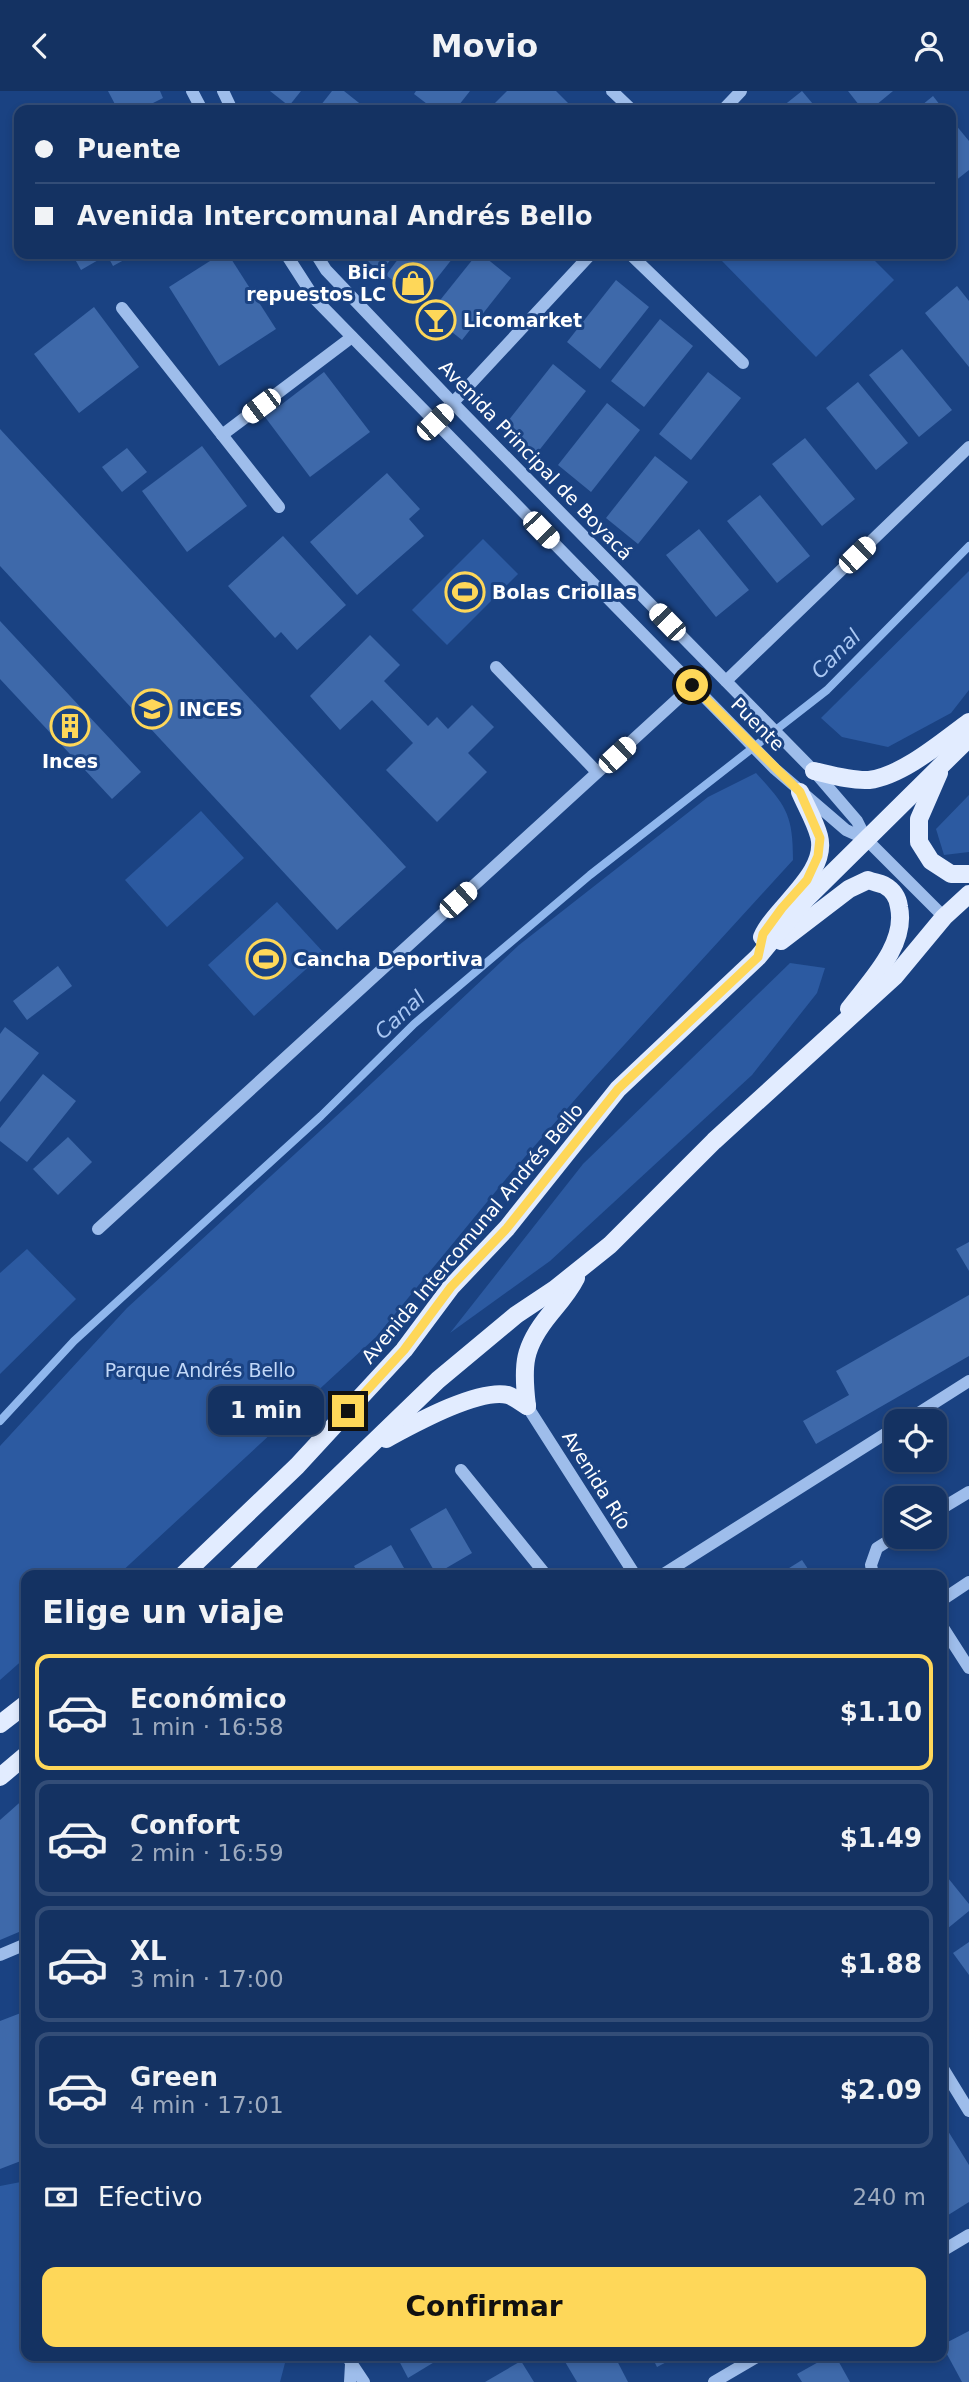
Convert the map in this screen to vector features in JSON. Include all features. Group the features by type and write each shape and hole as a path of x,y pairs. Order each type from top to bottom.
{"main road":[{"path":"814,771 868,780 887,775 921,757 969,722"},
{"name":"Avenida Intercomunal Andrés Bello","path":"188,1570 297,1467 404,1350 451,1287 507,1228 618,1089 758,957 805,900 969,738"},
{"path":"946,761 919,818 919,842 931,861 951,874 969,874"},
{"path":"758,957 763,934 807,880 818,856 820,838 800,792"},
{"path":"758,957 849,889 868,880 886,886 898,898 902,918 899,936 871,979 825,1040"},
{"path":"241,1570 438,1380 516,1315 579,1271 610,1245 714,1141 895,977 944,917 969,894"},
{"path":"527,1406 524,1366 530,1344 570,1289 579,1271"},
{"path":"365,1451 426,1417 485,1396 508,1395 527,1406"},
{"path":"0,1724 21,1708"},
{"path":"0,1777 21,1759"}],"street":[{"path":"612,91 627,105"},
{"path":"728,105 741,91"},
{"path":"98,1229 692,685 315,299 289,259"},
{"name":"Avenida Principal de Boyacá","path":"319,259 326,271 453,404 729,685"},
{"path":"435,422 586,259"},
{"path":"635,259 743,363"},
{"path":"122,308 279,507"},
{"path":"222,435 352,337"},
{"path":"729,685 969,447"},
{"path":"496,667 597,772"},
{"name":"Puente","path":"692,685 800,792"},
{"name":"Puente","path":"729,685 814,771 857,821 866,839"},
{"path":"800,792 846,831 866,839 944,917"},
{"path":"925,1409 969,1381"},
{"name":"Avenida Río","path":"527,1406 632,1570"},
{"path":"670,1570 884,1435"},
{"path":"461,1470 542,1570"},
{"path":"947,1505 969,1492"},
{"path":"872,1570 877,1548 884,1544"},
{"path":"947,1597 969,1582"},
{"path":"947,1634 969,1668"},
{"path":"0,1955 21,1946"},
{"path":"947,2075 969,2111"},
{"path":"947,2248 969,2235"},
{"path":"348,2361 350,2382"},
{"path":"349,2361 364,2382"},
{"path":"714,2382 750,2361"}],"green space":[{"path":"873,259 894,280 816,357 721,260"},
{"name":"Bolas Criollas","path":"483,539 518,574 447,645 412,610"},
{"path":"969,571 969,690 951,713 888,747 842,737 821,718"},
{"name":"Parque Andrés Bello","path":"756,773 786,812 793,860 593,1079 510,1174 376,1337 123,1570 21,1570 21,1661 0,1680 0,1446 127,1308 519,945 708,797"},
{"path":"969,795 969,852 944,855 936,829"},
{"path":"201,811 244,858 167,927 125,880"},
{"name":"Cancha Deportiva","path":"277,902 324,953 254,1016 208,965"},
{"path":"790,963 825,968 817,993 752,1075 550,1261 450,1333 583,1164"},
{"path":"27,1249 76,1299 0,1374 0,1273"},
{"path":"21,2182 21,2361 285,2361 280,2382 0,2382 0,2186"}],"building":[{"path":"108,91 160,91 163,98 149,105 115,105"},
{"path":"270,91 301,91 288,105"},
{"path":"332,91 344,91 362,105 321,105"},
{"path":"416,91 470,91 459,105 428,105 414,94"},
{"path":"507,91 556,91 568,103 566,105 494,104"},
{"path":"802,91 814,105 784,105"},
{"path":"848,91 893,91 876,105 859,105"},
{"path":"933,96 940,105 922,105"},
{"path":"956,125 969,141 969,170 956,180"},
{"path":"75,259 100,259 81,270"},
{"path":"109,259 126,259 113,266"},
{"path":"213,259 231,259 276,329 219,366 169,287"},
{"path":"364,259 391,259 381,272"},
{"path":"398,259 452,259 419,301 386,275"},
{"path":"473,259 487,259 511,278 462,340 429,314"},
{"path":"616,280 649,307 600,369 567,342"},
{"path":"957,286 969,301 969,367 925,313"},
{"path":"94,307 139,367 79,413 34,354"},
{"path":"660,319 693,346 644,407 611,381"},
{"path":"902,349 952,410 919,437 869,375"},
{"path":"553,364 586,391 537,453 504,426"},
{"path":"324,372 370,432 310,477 265,417"},
{"path":"708,372 741,398 691,460 659,434"},
{"path":"858,382 908,443 876,470 826,408"},
{"path":"607,403 640,430 591,492 558,465"},
{"path":"0,429 406,867 337,930 0,566"},
{"path":"805,438 855,499 822,526 772,464"},
{"path":"202,446 247,506 187,552 142,491"},
{"path":"127,448 147,472 122,492 102,467"},
{"path":"655,456 688,482 638,544 606,518"},
{"path":"387,473 420,509 409,519 424,536 357,595 310,542"},
{"path":"760,495 810,556 777,583 727,521"},
{"path":"699,529 749,590 716,617 666,555"},
{"path":"283,536 346,605 297,650 281,632 275,638 228,586"},
{"name":"Inces","path":"0,621 141,772 112,799 0,679"},
{"path":"370,635 400,665 384,681 428,726 437,717 448,729 472,705 494,727 468,753 487,772 437,822 386,770 413,743 372,700 340,730 310,696"},
{"path":"58,966 72,986 27,1020 13,1001"},
{"path":"5,1027 39,1053 0,1102 0,1034"},
{"path":"43,1074 76,1101 27,1162 0,1141 0,1128"},
{"path":"68,1137 92,1162 58,1195 33,1169"},
{"path":"969,1242 969,1271 956,1249"},
{"path":"969,1295 969,1356 816,1444 803,1421 849,1395 836,1371"},
{"path":"446,1508 472,1553 443,1570 434,1570 410,1529"},
{"path":"391,1545 405,1570 356,1570 354,1566"},
{"path":"802,1560 809,1570 786,1570"},
{"path":"21,1801 21,1931 0,1940 0,1820"},
{"path":"947,1879 969,1904 969,1911 947,1929"},
{"path":"969,1942 969,1975 953,1953"},
{"path":"21,2013 21,2161 0,2169 0,2021"},
{"path":"947,2132 969,2165 969,2202 947,2216"},
{"path":"969,2331 969,2382 962,2382 947,2354 947,2342"},
{"path":"399,2361 436,2361 408,2378"},
{"path":"521,2361 534,2382 485,2382"},
{"path":"565,2361 617,2361 628,2382 577,2382"},
{"path":"654,2361 668,2361 657,2367"},
{"path":"820,2361 838,2361 850,2382 802,2382 797,2374"}],"waterway":[{"name":"Canal","path":"0,1421 74,1341 321,1116 414,1024 590,875 827,690 969,546"}],"place":[{"name":"Bici repuestos LC","path":"413,283"},
{"name":"Licomarket","path":"436,320"},
{"name":"Bolas Criollas","path":"465,592"},
{"name":"INCES","path":"152,709"},
{"name":"Inces","path":"70,726"},
{"name":"Cancha Deportiva","path":"266,959"}],"route":[{"path":"348,1411 404,1350 451,1287 507,1228 618,1089 758,957 763,934 807,880 818,856 820,838 800,792 692,685"}]}
